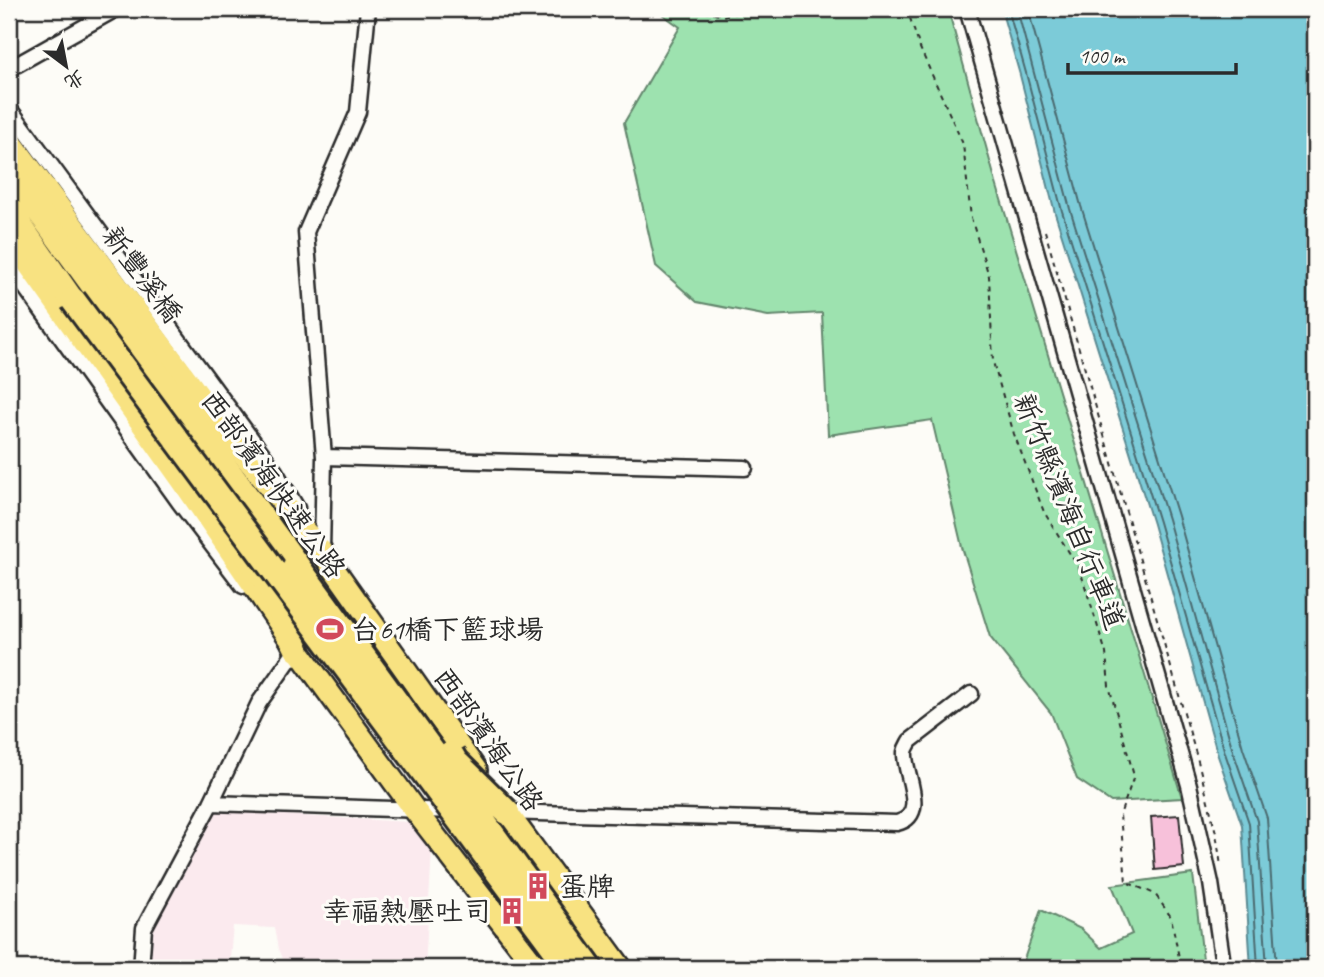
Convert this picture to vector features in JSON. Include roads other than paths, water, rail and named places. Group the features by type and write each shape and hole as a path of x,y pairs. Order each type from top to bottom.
{"highway":[{"name":"西部濱海快速公路","path":"9,170 590,968"},
{"name":"西部濱海快速公路","path":"9,210 569,968"},
{"path":"73,300 144,409 268,584 297,649"},
{"path":"296,564 358,626 455,761 507,812"}],"main road":[{"name":"新豐溪橋","path":"9,139 234,443"},
{"path":"9,237 183,482 297,649 414,809 535,966"},
{"name":"西部濱海公路","path":"234,443 322,552 621,968"}],"street":[{"path":"9,69 116,9"},
{"path":"322,552 324,457 306,232 358,113 368,9"},
{"path":"967,9 1189,785 1211,883 1222,957 1221,968"},
{"path":"9,108 275,471 322,552"},
{"path":"9,265 186,512 238,580 297,649 259,703 211,803 144,928 141,968"},
{"path":"324,457 745,468"},
{"path":"211,803 897,823 903,822 911,813 913,787 905,754 910,741 971,694"}],"water":[{"path":"1001,9 1315,9 1315,968 1251,968 1242,825 1218,756 1153,524 1055,213"}],"place":[{"name":"台61橋下籃球場","path":"330,629"},
{"name":"蛋牌","path":"538,886"},
{"name":"幸福熱壓吐司","path":"512,911"}]}
